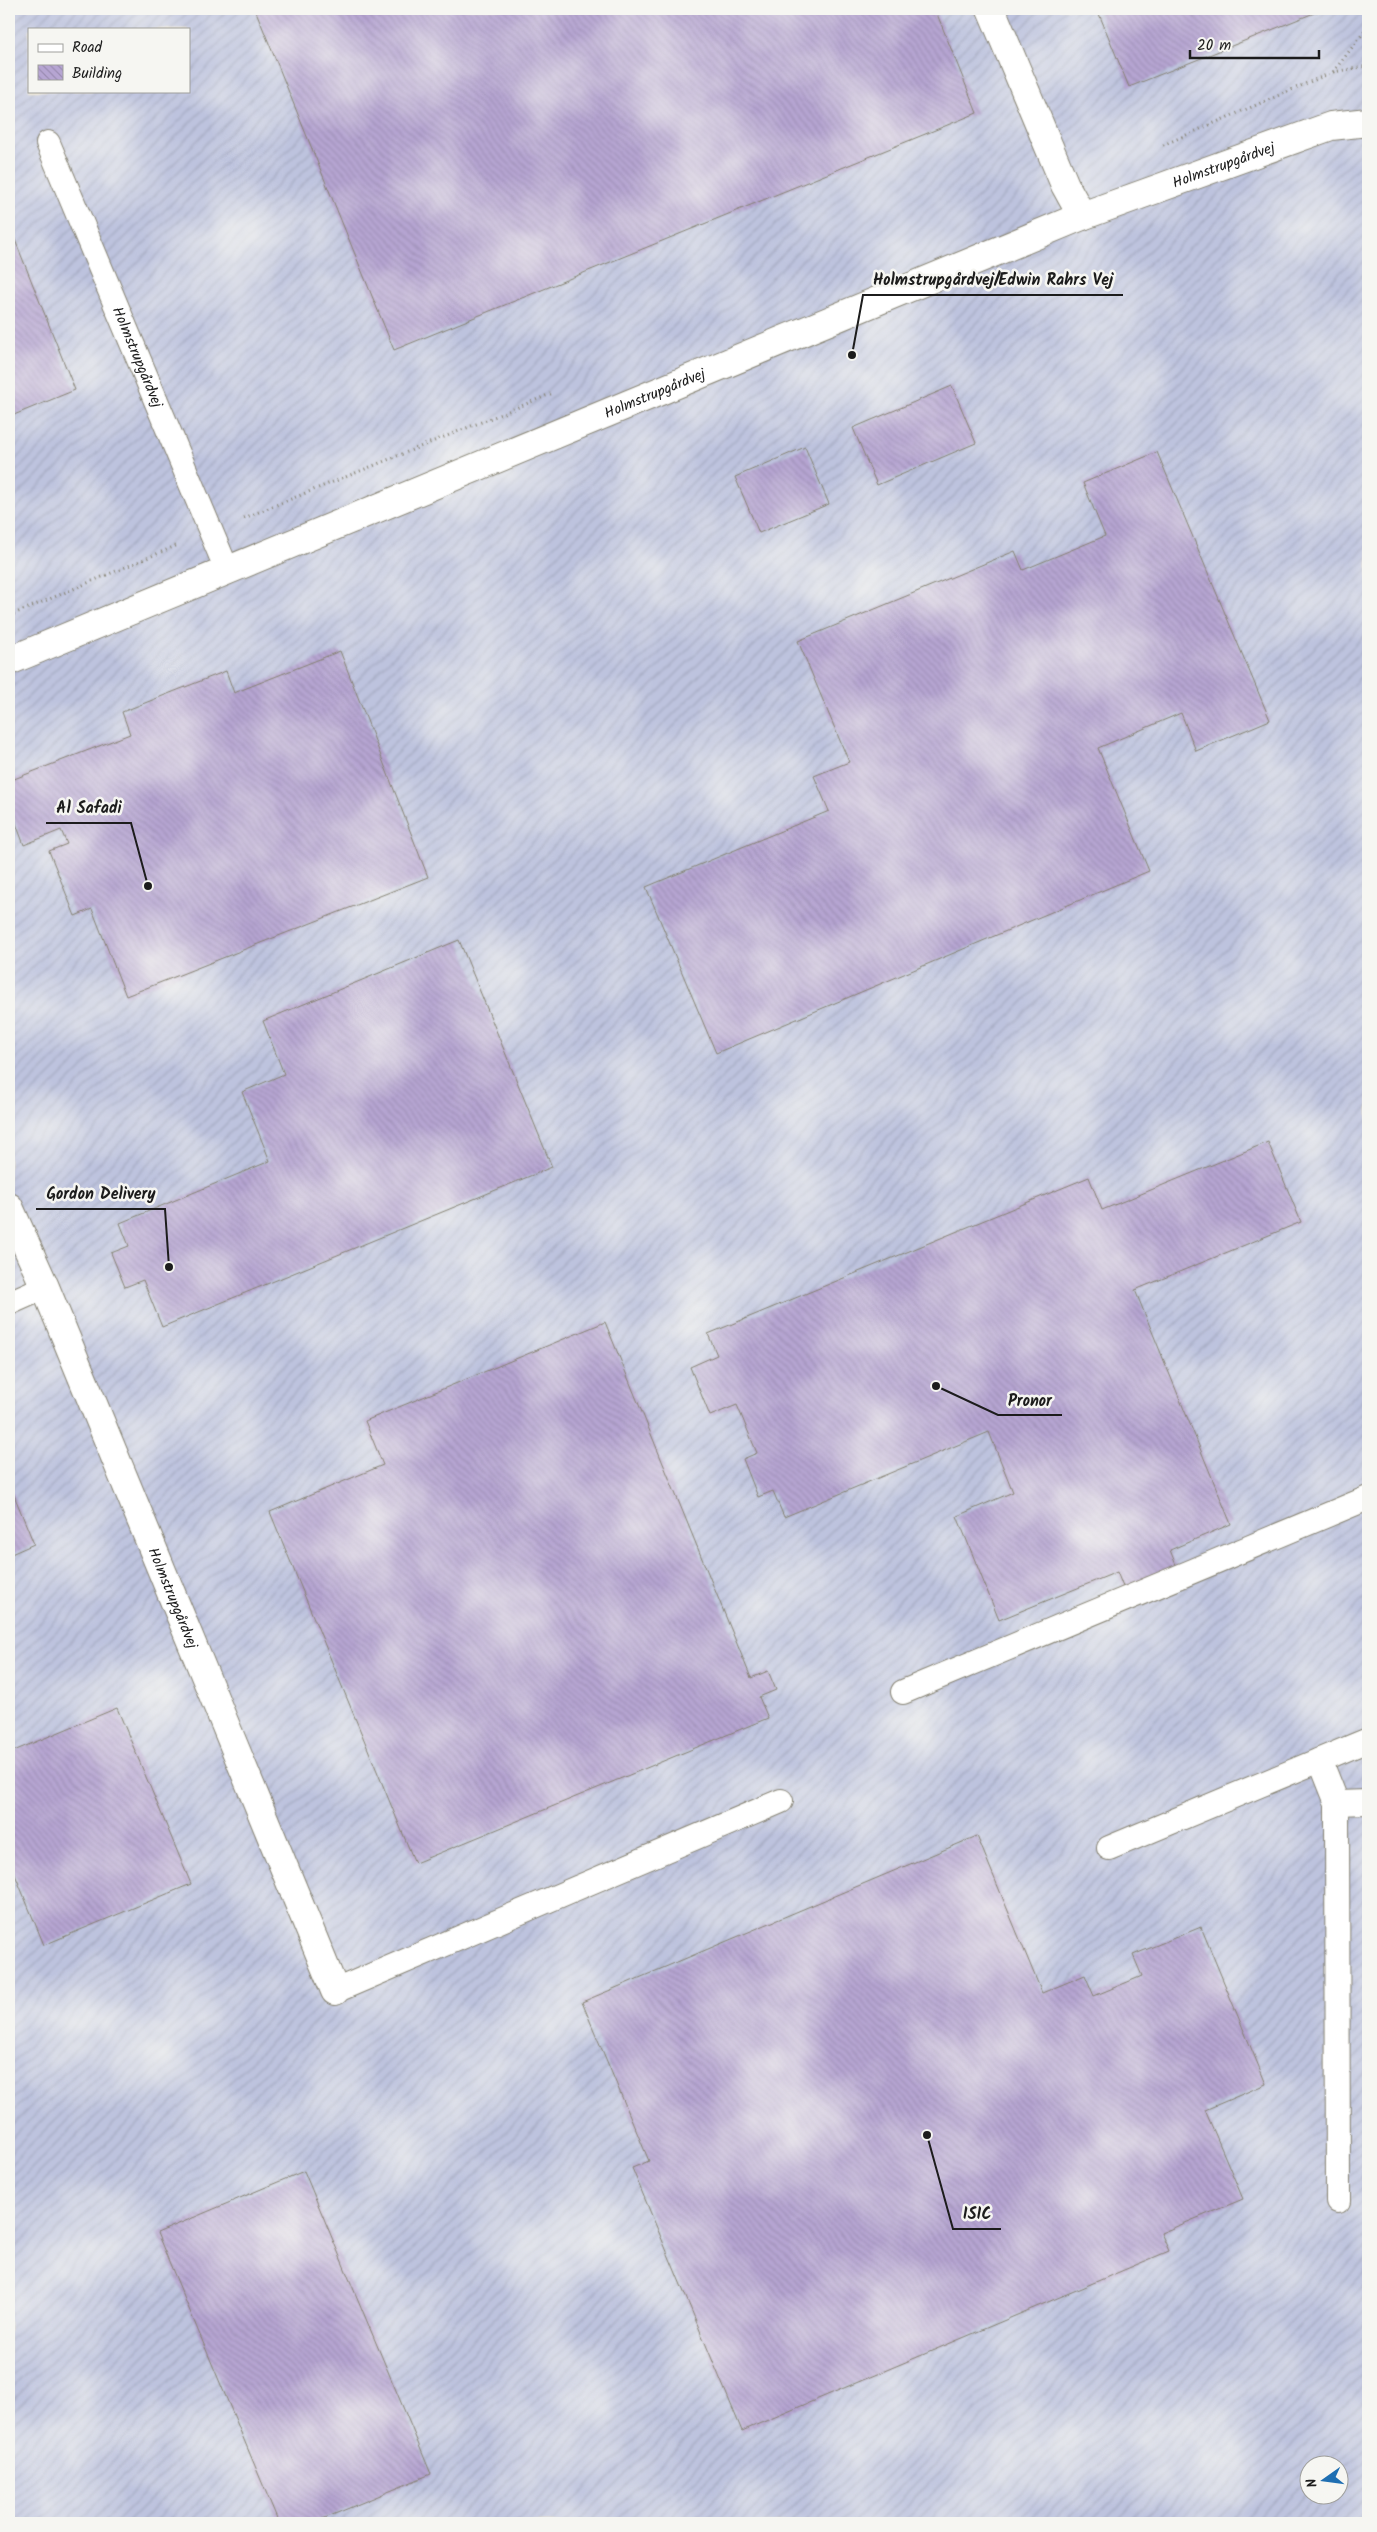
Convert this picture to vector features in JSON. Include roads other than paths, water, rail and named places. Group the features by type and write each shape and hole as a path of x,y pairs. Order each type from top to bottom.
{"street":[{"path":"991,9 1065,185 1082,216"},
{"name":"Holmstrupgårdvej","path":"9,661 1082,216 1330,126 1368,122"},
{"name":"Holmstrupgårdvej","path":"9,1206 45,1287 335,1991"}],"lane":[{"name":"Holmstrupgårdvej","path":"48,143 228,570"},
{"path":"9,1303 45,1287"},
{"path":"903,1692 1368,1498"},
{"path":"1109,1848 1368,1740"},
{"path":"1320,1760 1337,1803 1338,2201"},
{"path":"335,1991 781,1801"},
{"path":"1337,1803 1368,1802"}],"place":[{"name":"Holmstrupgårdvej/Edwin Rahrs Vej","path":"852,355"},
{"name":"Al Safadi","path":"148,886"},
{"name":"Gordon Delivery","path":"169,1267"},
{"name":"Pronor","path":"936,1386"},
{"name":"ISIC","path":"927,2135"}]}
